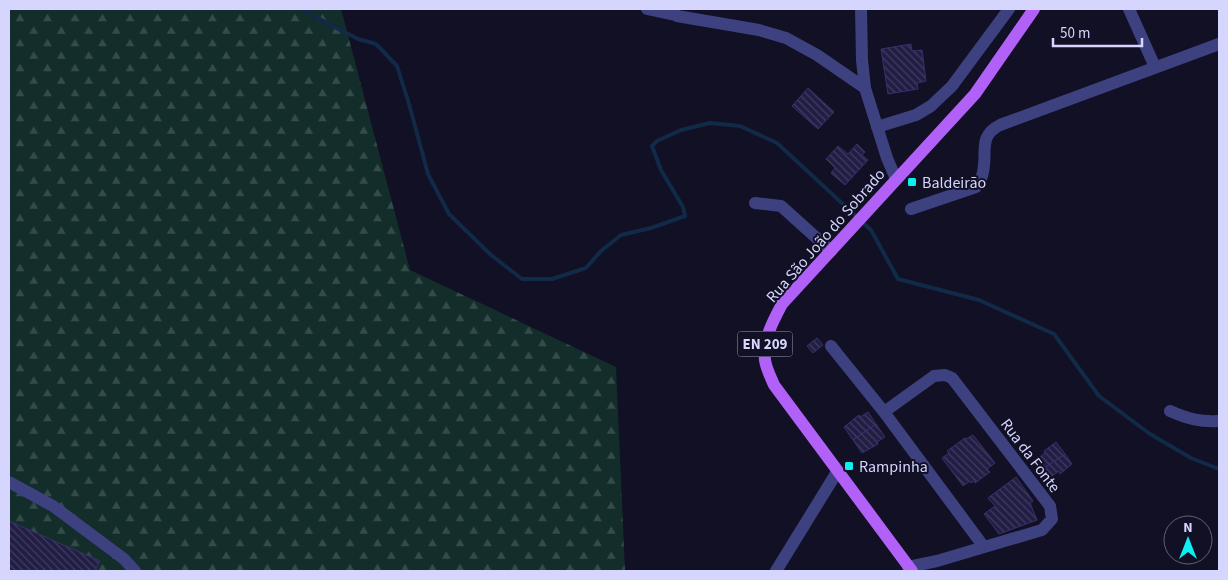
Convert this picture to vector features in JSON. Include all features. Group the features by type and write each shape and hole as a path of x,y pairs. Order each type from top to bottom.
{"main road":[{"name":"Rua São João do Sobrado","path":"910,569 774,386 765,361 766,343 771,325 782,304 975,94 1034,9"}],"street":[{"path":"647,9 672,12 758,30 786,38 818,55 865,88"},
{"path":"861,9 862,60 865,88 887,158 896,179"},
{"path":"877,127 916,115 931,106 952,86 1009,9"},
{"path":"1129,9 1155,67"},
{"path":"912,209 976,187 982,178 985,143 991,129 1219,44"},
{"path":"755,203 781,206 830,251"},
{"path":"831,346 884,412 984,547"},
{"name":"Rua da Fonte","path":"884,412 934,376 945,375 952,378 1050,506 1052,519 1042,530 910,569"},
{"path":"1170,412 1186,418 1208,422 1219,421"},
{"path":"776,571 837,472"},
{"path":"9,482 53,506 124,559 135,571"},
{"path":"929,571 937,561"}],"green space":[{"path":"9,9 341,9 410,270 616,367 625,571 9,571"}],"building":[{"path":"911,44 912,51 922,50 926,81 917,83 918,89 888,94 881,49"},
{"path":"808,88 834,112 818,129 792,106"},
{"path":"857,144 865,152 862,155 868,160 845,185 831,173 835,168 826,159 838,146 848,154"},
{"path":"817,338 823,345 813,353 807,346"},
{"path":"868,412 876,424 853,440 844,427 859,415 860,417"},
{"path":"876,424 885,437 877,442 878,444 862,453 853,440"},
{"path":"973,435 995,463 987,469 990,472 975,483 970,481 963,486 942,458 949,453 947,451 965,438"},
{"path":"1056,442 1065,454 1040,471 1033,462"},
{"path":"1065,454 1072,464 1060,474 1059,471 1046,480 1040,471"},
{"path":"1016,477 1033,501 1030,503 1037,520 999,534 984,514 995,506 988,498"},
{"path":"9,521 100,561 95,571 9,571"}],"waterway":[{"path":"302,9 358,39 376,44 397,66 428,174 449,214 491,255 522,279 552,279 586,268 601,251 621,235 651,228 685,216 683,207 661,170 652,146 657,141 681,130 710,123 740,126 777,143 871,230 898,279 979,300 1054,334 1099,396 1150,434 1191,458 1219,469"}],"place":[{"name":"Baldeirão","path":"912,182"},
{"name":"Rampinha","path":"849,466"}]}
